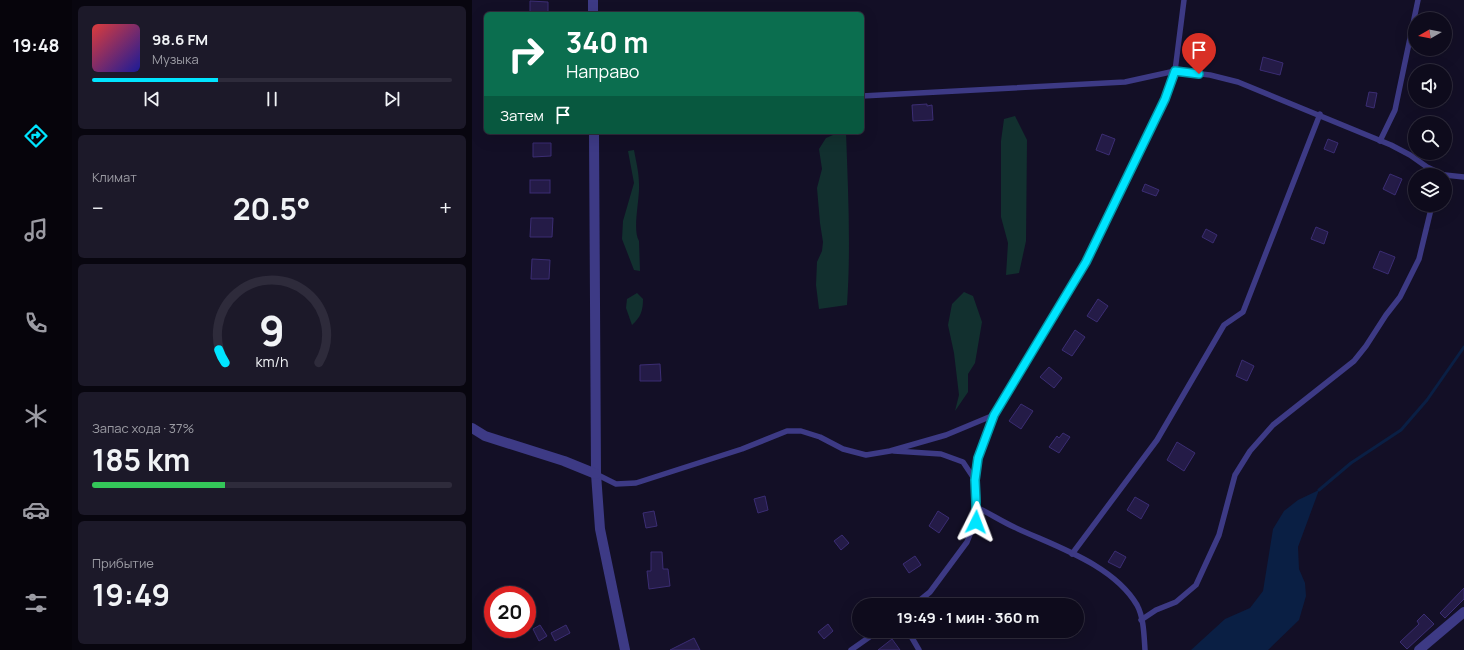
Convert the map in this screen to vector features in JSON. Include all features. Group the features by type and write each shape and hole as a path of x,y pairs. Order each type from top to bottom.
{"street":[{"path":"593,0 593,12"},
{"path":"594,134 596,474 600,529 625,650"},
{"path":"472,428 485,436 564,461 596,474"},
{"path":"1419,650 1464,612"}],"lane":[{"path":"923,598 930,592 967,542 976,522 975,480 978,458 994,415 1086,262 1165,99 1175,71 1184,0"},
{"path":"1380,141 1395,110 1418,0"},
{"path":"864,96 1125,82 1175,71 1210,75 1238,82 1320,114 1410,155 1430,168"},
{"path":"1072,554 1157,440 1224,325 1243,312 1320,114"},
{"path":"1452,176 1464,177"},
{"path":"1141,620 1156,610 1176,602 1196,585 1219,535 1235,475 1250,451 1273,425 1354,361 1366,346 1386,315 1400,297 1419,259 1430,212"},
{"path":"596,474 616,484 636,483 742,449 787,431 801,431 820,437 843,449 866,455 890,451 946,435 994,415"},
{"path":"890,451 941,454 963,462 975,480"},
{"path":"976,507 1014,527 1072,554 1107,574 1126,590 1137,606 1141,620 1145,650"},
{"path":"851,650 868,638"},
{"path":"912,638 919,650"}],"green space":[{"path":"1015,116 1027,140 1026,241 1019,273 1006,275 1008,243 1001,217 1001,141 1004,119"},
{"path":"835,134 846,134 849,240 848,283 847,305 819,309 816,285 817,262 822,251 823,242 817,188 822,169 819,149 826,138"},
{"path":"634,150 639,180 636,230 639,241 640,271 634,270 622,239 623,221 634,183 628,151"},
{"path":"964,292 973,296 982,322 975,363 968,374 968,392 955,411 959,395 954,353 948,325 952,304"},
{"path":"637,293 643,299 643,307 641,313 632,325 626,308 627,299"}],"water":[{"path":"1319,490 1298,547 1299,569 1305,583 1306,596 1299,620 1268,650 1191,650 1225,619 1250,608 1263,591 1273,529 1284,511 1298,500"}],"building":[{"path":"530,1 548,2 548,12 530,12"},
{"path":"1263,57 1283,63 1280,75 1260,70"},
{"path":"1369,92 1377,93 1374,108 1366,106"},
{"path":"927,104 927,106 932,105 933,120 913,121 912,105"},
{"path":"1102,134 1115,139 1109,155 1096,150"},
{"path":"1328,139 1338,143 1334,153 1324,149"},
{"path":"533,143 551,143 551,156 533,157"},
{"path":"1390,174 1402,179 1395,195 1383,189"},
{"path":"530,180 550,180 550,193 530,193"},
{"path":"1145,184 1159,190 1156,196 1142,191"},
{"path":"531,218 553,218 552,237 530,237"},
{"path":"1316,227 1328,232 1324,244 1311,239"},
{"path":"1206,229 1217,235 1213,243 1202,237"},
{"path":"1380,251 1395,257 1388,274 1373,268"},
{"path":"532,259 550,260 549,279 531,279"},
{"path":"1098,299 1108,306 1097,322 1087,316"},
{"path":"1075,330 1085,337 1072,356 1062,350"},
{"path":"1242,360 1254,366 1247,381 1236,376"},
{"path":"660,364 661,381 640,381 640,365"},
{"path":"1049,367 1062,378 1054,388 1040,377"},
{"path":"1021,404 1033,411 1021,429 1009,421"},
{"path":"1063,433 1070,437 1059,453 1049,447 1057,436 1059,438"},
{"path":"1177,442 1195,453 1184,471 1167,460"},
{"path":"765,496 768,510 758,513 754,499"},
{"path":"1135,497 1149,505 1141,519 1127,510"},
{"path":"654,511 657,526 646,528 643,513"},
{"path":"938,511 949,518 939,533 929,526"},
{"path":"842,535 849,543 841,550 834,541"},
{"path":"1115,551 1126,557 1120,568 1108,562"},
{"path":"651,552 662,552 663,569 668,569 670,586 649,589 647,571 651,571"},
{"path":"915,556 921,565 909,573 903,564"},
{"path":"1464,588 1464,599 1445,618 1440,613"},
{"path":"1424,614 1434,624 1407,649 1400,642 1419,624 1417,621"},
{"path":"828,624 833,631 824,639 818,632"},
{"path":"540,625 547,636 539,641 536,635 536,627"},
{"path":"566,625 570,633 555,641 551,633"},
{"path":"694,638 700,650 670,650"},
{"path":"892,639 900,650 878,650"}],"waterway":[{"path":"1319,490 1351,463 1401,430 1427,400 1464,347"}],"route":[{"path":"976,522 975,480 978,458 994,415 1086,262 1146,140 1165,99 1175,71 1199,74"}]}
